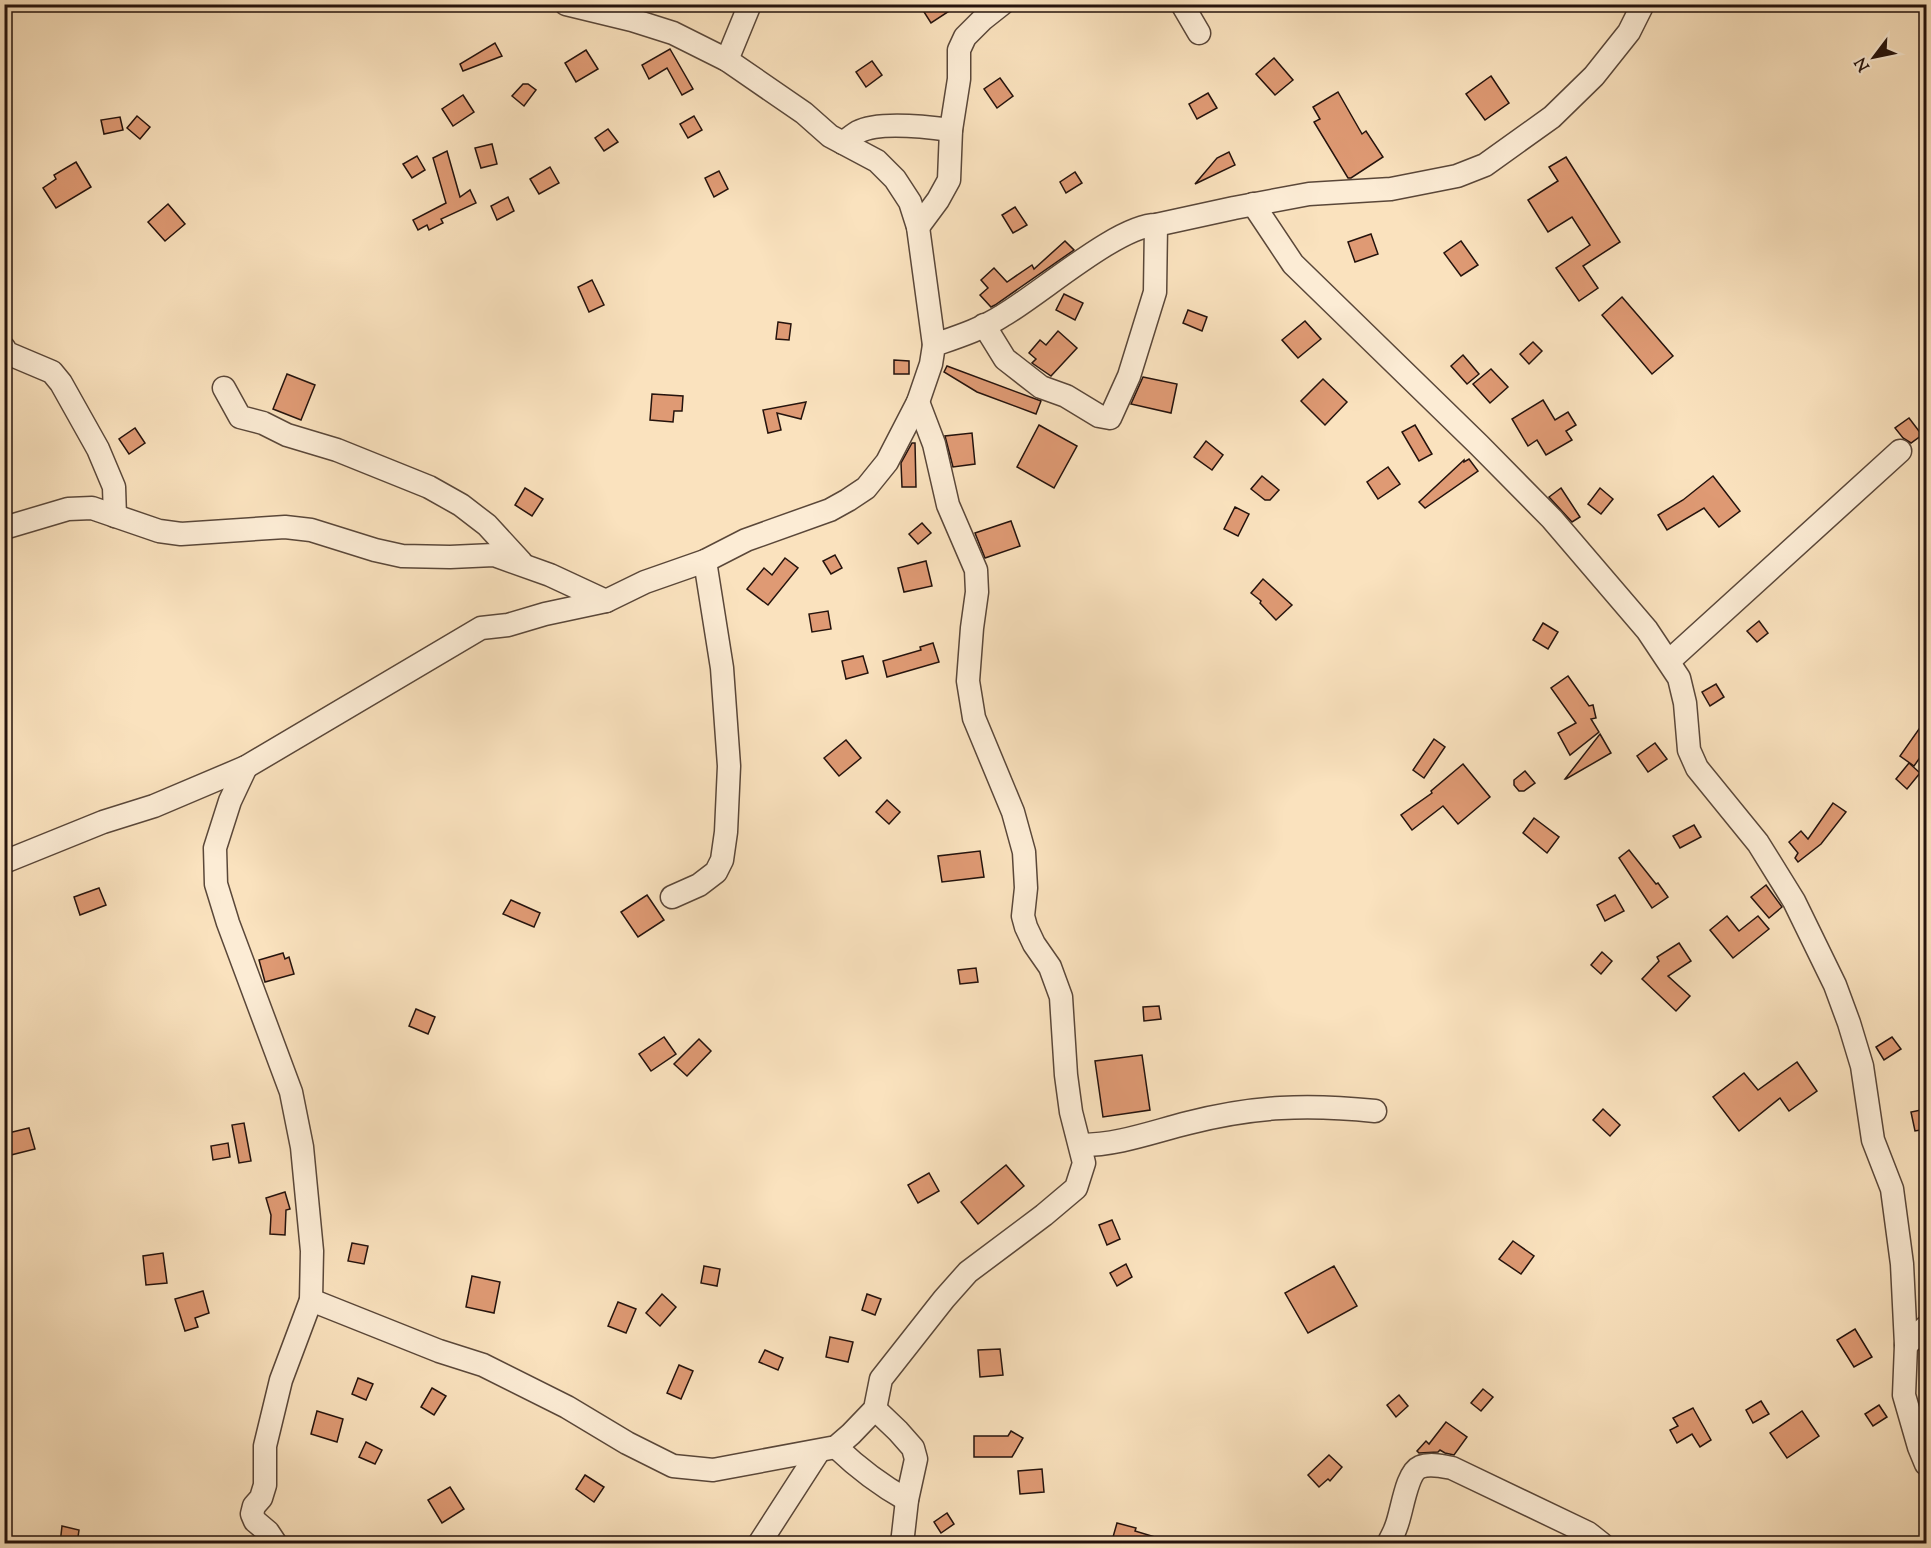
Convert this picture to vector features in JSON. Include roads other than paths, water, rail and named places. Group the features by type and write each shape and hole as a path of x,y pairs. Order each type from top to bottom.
{"street":[{"path":"4,862 103,822 154,806 246,766 481,628 508,625 545,614 606,601 645,582 705,561 746,540 830,510 866,488 887,462 918,402 931,364 934,345 918,227 910,202 895,179 877,162 830,136 804,113 727,60 673,33 566,4"},
{"path":"727,60 750,4"},
{"path":"918,227 947,188 949,180 951,130 959,79 959,50 965,37 1002,4"},
{"path":"1182,4 1199,33"},
{"path":"934,345 1001,317 1144,225 1156,225 1308,194 1391,189 1457,177 1485,165 1552,117 1594,76 1629,32 1643,4"},
{"path":"843,143 859,131 873,128 907,126 951,130"},
{"path":"1253,204 1293,264 1552,519 1647,630 1679,678 1685,703 1689,750 1697,768 1758,843 1794,901 1835,985 1862,1066 1873,1140 1892,1189 1902,1264 1906,1345 1904,1395 1926,1464"},
{"path":"984,325 1005,359 1041,387 1066,396 1099,416 1110,418 1129,376 1155,292 1156,225"},
{"path":"4,348 7,353 52,372 61,383 98,449 114,487 115,516"},
{"path":"224,388 240,417 263,423 287,435 337,450 429,487 461,505 487,525 524,565"},
{"path":"311,1300 439,1352 483,1365 567,1407 627,1443 673,1466 713,1470 827,1449 851,1434 875,1409 881,1379 968,1272 1076,1188 1084,1163 1071,1112 1061,997 1050,967 1034,944 1026,927 1023,916 1026,888 1024,852 1013,812 974,718 969,681 977,592 976,570 948,505 934,444 918,402"},
{"path":"1669,661 1900,451"},
{"path":"4,528 68,509 92,508 159,531 181,534 285,527 311,530 402,556 494,555 524,565 606,601"},
{"path":"672,897 699,885 717,872 722,861 726,832 729,766 722,668 705,561"},
{"path":"246,766 230,801 215,848 216,884 228,923 291,1092 302,1147 312,1251 311,1300 281,1380 265,1446 265,1485 252,1514 255,1521 268,1532 276,1544"},
{"path":"1081,1145 1116,1142 1189,1122 1284,1106 1329,1106 1375,1111"},
{"path":"1906,1345 1926,1327"},
{"path":"875,1409 913,1448 916,1459 907,1500 902,1544"},
{"path":"827,1449 907,1500"},
{"path":"759,1544 827,1449"},
{"path":"1388,1544 1396,1527 1411,1477 1415,1470 1431,1465 1452,1468 1588,1533 1602,1544"}]}
